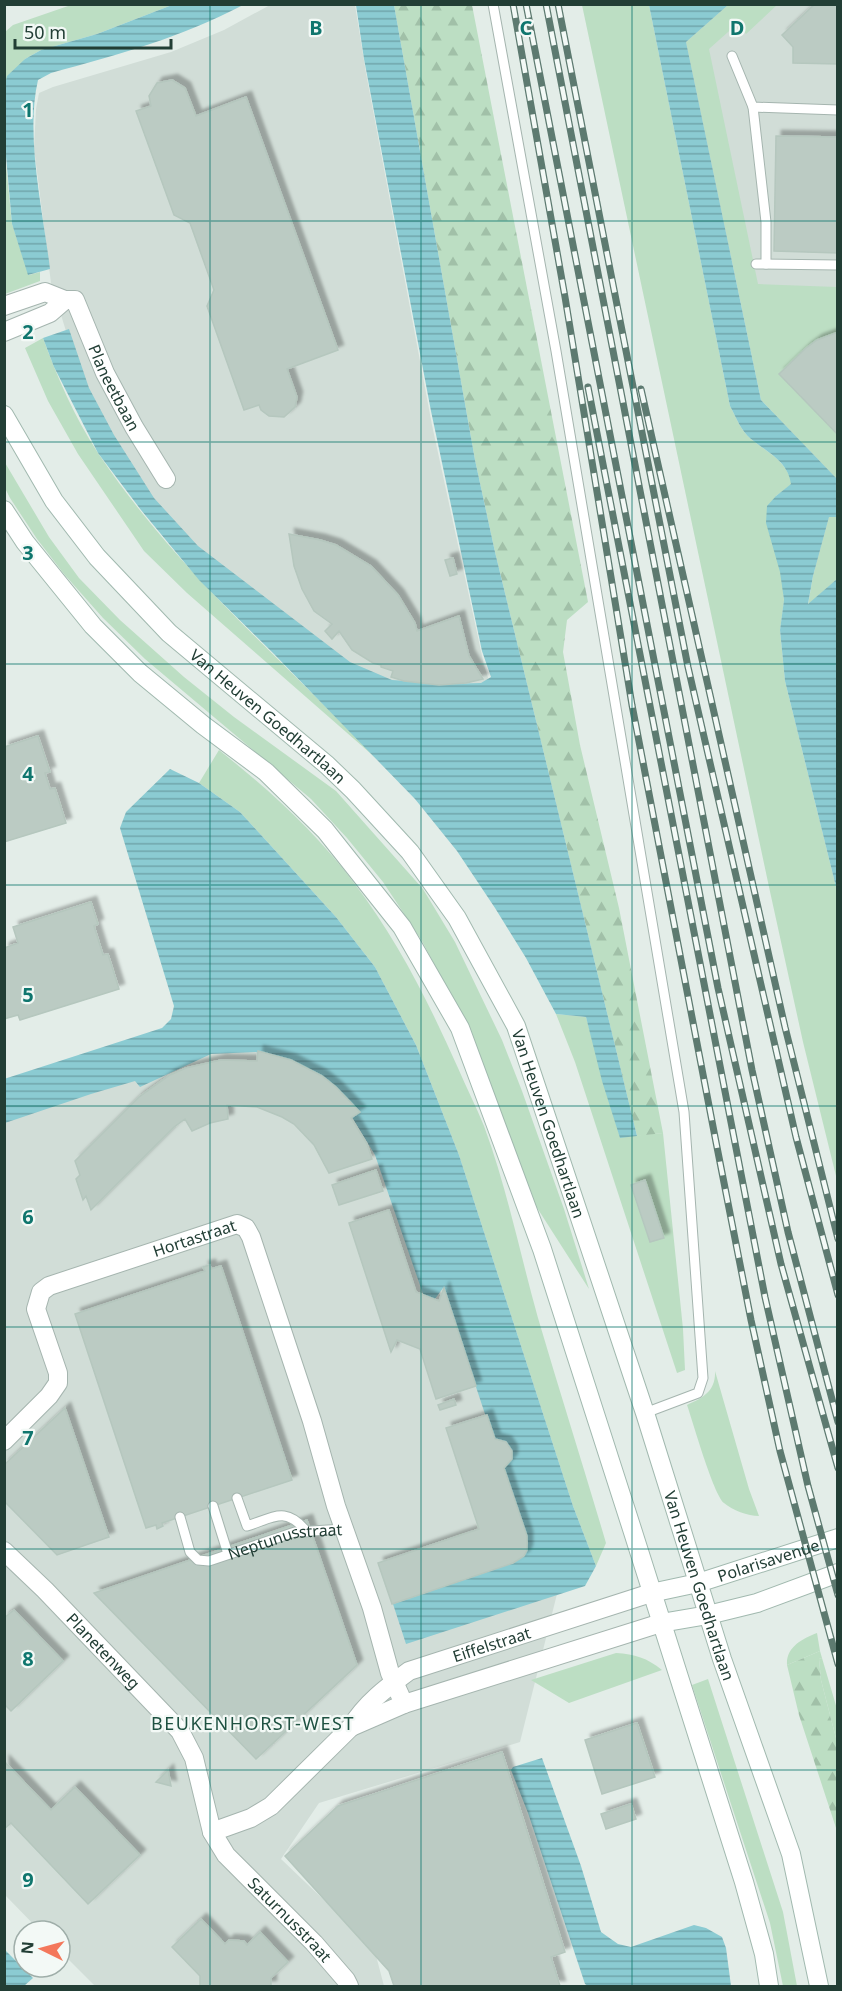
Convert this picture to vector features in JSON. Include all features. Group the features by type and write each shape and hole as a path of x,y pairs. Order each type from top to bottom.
{"main road":[{"path":"4,306 45,292 65,300 50,313 4,332"},
{"name":"Planeetbaan","path":"65,300 75,300 105,373 134,428 166,479"},
{"name":"Van Heuven Goedhartlaan","path":"4,416 54,501 97,557 169,633 259,707 353,790 410,852 457,918 516,1026 645,1413 708,1615 792,1854 819,1986"},
{"path":"4,510 25,542 93,626 140,673 203,725 266,772 325,830 402,927 460,1028 542,1249 744,1882 764,1954 769,1986"},
{"name":"Hortastraat","path":"4,1442 49,1396 58,1383 57,1373 36,1308 40,1292 49,1286 237,1224 246,1228 251,1237 312,1421 344,1530"},
{"name":"Neptunusstraat","path":"344,1530 372,1608 394,1682 404,1704"},
{"name":"Polarisavenue","path":"651,1593 698,1583 837,1538"},
{"name":"Planetenweg","path":"4,1551 45,1590 180,1731 194,1758 212,1832"},
{"name":"Polarisavenue","path":"661,1623 757,1603 837,1573"},
{"name":"Eiffelstraat","path":"212,1832 251,1818 271,1806 351,1727 359,1714 378,1694 409,1671 651,1593"},
{"name":"Eiffelstraat","path":"351,1727 404,1704 661,1623"},
{"name":"Saturnusstraat","path":"212,1832 226,1855 314,1943 349,1986"}],"lane":[{"path":"493,4 554,339 684,1112 703,1378 699,1393 645,1413"},
{"path":"732,56 753,107 766,222 761,264 837,265"},
{"path":"753,107 837,110"},
{"path":"237,1498 247,1526 284,1515 297,1520 308,1532"},
{"path":"213,1506 228,1554"},
{"name":"Neptunusstraat","path":"180,1517 190,1552 198,1560 209,1561 295,1532 344,1530"}],"shaded area":[{"path":"270,5 355,5 432,425 484,665 492,690 393,694 200,560 115,448 76,363 51,283 34,148 39,93 171,52 224,30"},
{"path":"663,5 837,5 837,649"},
{"path":"208,1026 392,1073 566,1558 520,1742 319,1803 281,1859 374,1948 384,1986 95,1986 72,1963 72,1919 28,1919 5,1895 4,1097"}],"green space":[{"path":"71,5 172,5 97,34 41,50 25,59 5,90 5,32 13,25"},
{"path":"394,5 472,5 588,602 567,620 563,652 580,745 619,908 663,1133 637,1136 495,552 475,460"},
{"path":"582,5 649,5 730,406 744,432 781,463 790,476 792,484 776,496 784,601 780,630 785,681 837,891 837,1180 803,1042 769,887"},
{"path":"728,5 777,5 746,34 737,24 709,49 758,284 837,287 837,479 761,400 686,42"},
{"path":"4,145 12,224 29,275 40,272 40,281 5,294"},
{"path":"43,338 74,412 98,453 128,495 195,575 378,760 187,593 144,551 78,454 48,401 25,348"},
{"path":"4,461 49,537 79,578 120,620 184,677 234,717 336,791 423,889 455,942 502,1040 564,1209 589,1289 534,1203 472,1036 422,941 383,882 311,799 145,659 103,618 64,574 10,498 5,488"},
{"path":"829,517 837,517 837,579 808,605 813,576"},
{"path":"219,750 291,812 324,846 354,883 398,949 447,1044 492,1149 538,1318 606,1543 596,1566 573,1506 459,1155 416,1045 375,967 336,917 240,812 199,783"},
{"path":"556,1014 586,1017 620,1137 663,1133 683,1329 685,1370 677,1373 575,1062"},
{"path":"715,1371 759,1516 736,1510 719,1497 687,1405 698,1400 711,1389"},
{"path":"817,1633 820,1651 787,1665 789,1653 796,1644"},
{"path":"820,1651 821,1680 837,1742 837,1831 799,1715 787,1665"},
{"path":"616,1653 641,1657 662,1670 569,1703 531,1680"},
{"path":"822,1658 837,1709 837,1742 821,1680 819,1659"},
{"path":"708,1679 783,1912 797,1986 783,1986 770,1923 692,1685"}],"water":[{"path":"172,5 243,5 173,36 51,73 38,80 34,102 34,149 50,269 28,275 12,224 5,145 4,90 7,76 25,59 41,50 97,34"},
{"path":"356,5 394,5 475,460 495,552 637,1136 620,1138 602,1081 586,1017 556,1014 526,958 495,908 457,851 415,799 199,580 141,510 98,453 54,367 43,338 69,329 89,388 114,435 154,498 198,546 350,662 392,680 449,684 481,683 491,677 482,651 431,411 364,59"},
{"path":"649,5 728,5 686,42 761,400 837,479 837,517 829,517 808,604 837,579 837,891 785,681 780,630 784,600 780,572 766,523 767,506 791,484 782,463 747,436 730,406"},
{"path":"170,769 199,783 240,812 336,917 375,967 416,1045 459,1155 573,1506 596,1566 585,1586 406,1644 393,1604 513,1563 524,1556 528,1543 443,1288 432,1303 423,1294 375,1155 341,1099 301,1070 256,1052 211,1054 140,1087 135,1081 5,1123 4,1079 162,1028 171,1019 174,1006 120,828 126,812"},
{"path":"542,1758 581,1866 601,1932 618,1944 631,1947 694,1925 706,1928 722,1937 726,1948 731,1986 588,1986 585,1984 528,1813 511,1770 513,1767"},
{"path":"4,1949 12,1957 12,1979 32,1979 24,1986 5,1986"}],"building":[{"path":"815,4 838,4 838,64 793,63 793,47 782,35"},
{"path":"172,80 185,88 196,116 246,97 338,350 287,369 297,397 295,407 284,417 269,416 261,410 259,405 244,410 207,306 214,290 190,223 174,215 136,111 151,106 149,96 157,83"},
{"path":"776,136 838,137 838,253 774,251"},
{"path":"838,332 838,435 779,374 817,340"},
{"path":"289,534 336,545 371,566 398,595 415,623 417,631 459,616 469,656 483,679 439,685 404,681 391,677 393,671 373,663 352,650 339,631 332,639 325,631 332,624 314,611 302,589 294,566"},
{"path":"453,558 457,574 450,576 445,560"},
{"path":"38,736 50,772 45,773 50,789 55,788 66,823 4,842 4,747"},
{"path":"91,902 98,924 94,926 103,955 108,954 119,989 20,1020 18,1015 4,1019 4,948 18,943 13,927"},
{"path":"258,1051 291,1060 322,1076 336,1087 360,1112 351,1118 367,1144 372,1159 329,1173 314,1145 294,1124 257,1107 227,1105 228,1119 210,1123 192,1131 185,1119 174,1127 91,1210 86,1196 83,1200 76,1179 80,1175 75,1161 139,1097 170,1075 186,1068 221,1060 257,1061"},
{"path":"376,1170 383,1191 339,1205 332,1185"},
{"path":"645,1180 664,1238 650,1242 631,1185"},
{"path":"389,1210 416,1292 439,1301 444,1288 476,1386 436,1399 420,1349 397,1340 391,1352 349,1223"},
{"path":"210,1265 211,1269 221,1266 292,1480 162,1523 163,1526 157,1529 156,1525 146,1528 75,1314 205,1271 203,1267"},
{"path":"454,1399 456,1405 440,1410 438,1405"},
{"path":"65,1408 109,1537 57,1555 4,1501 4,1465"},
{"path":"487,1415 495,1439 506,1442 512,1451 512,1459 504,1468 527,1536 527,1550 524,1556 513,1563 392,1604 378,1563 479,1529 446,1428"},
{"path":"307,1520 357,1665 256,1759 94,1593"},
{"path":"14,1610 63,1661 11,1711 4,1704 4,1618"},
{"path":"637,1723 655,1777 602,1794 585,1740"},
{"path":"502,1752 565,1952 551,1957 560,1986 394,1986 389,1971 285,1856 338,1806"},
{"path":"4,1761 51,1810 75,1787 140,1855 88,1904 11,1823 4,1829"},
{"path":"168,1770 171,1786 156,1782"},
{"path":"631,1804 636,1819 606,1829 601,1814"},
{"path":"201,1919 225,1944 229,1940 244,1941 247,1945 260,1932 288,1962 271,1978 271,1986 200,1986 200,1976 172,1947"}],"railway":[{"path":"513,4 565,297 632,705 716,1142 751,1320 780,1451 838,1664"},
{"path":"526,4 718,988 781,1264 838,1468"},
{"path":"546,4 752,1070 788,1232 838,1422"},
{"path":"558,4 688,667 796,1137 838,1295"},
{"path":"588,387 765,1297 808,1486 838,1595"},
{"path":"641,389 785,1027 838,1239"}],"district":[{"name":"BEUKENHORST-WEST","path":"253,1723"}]}
